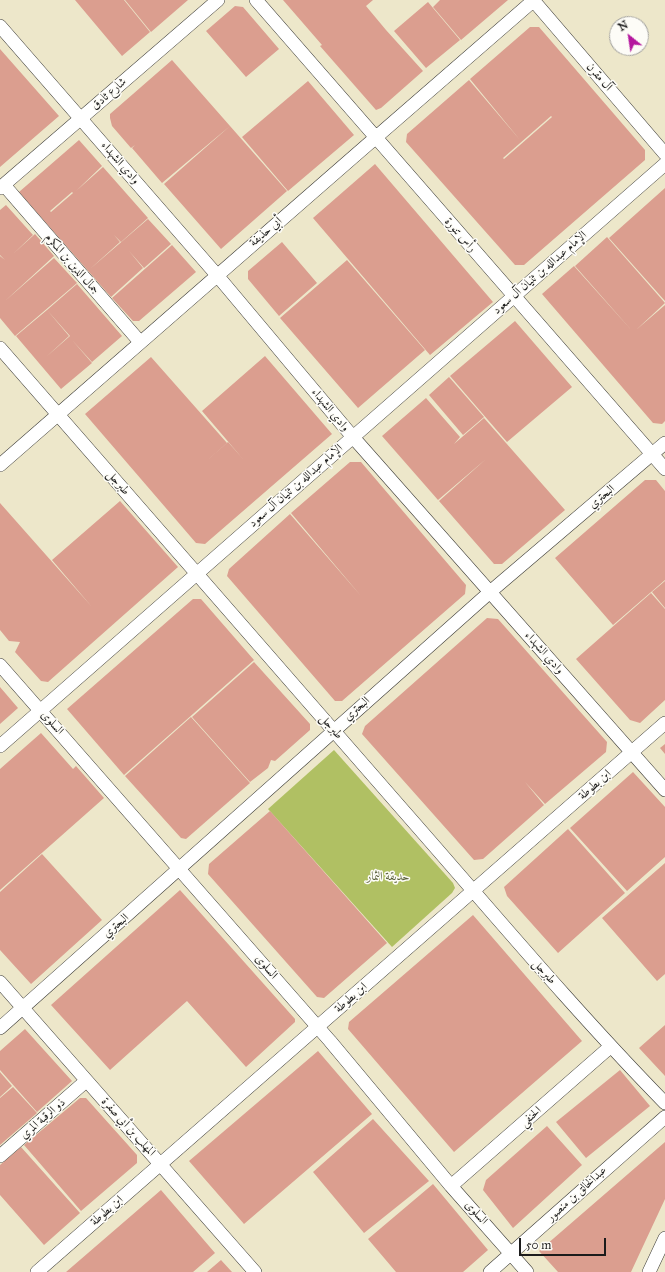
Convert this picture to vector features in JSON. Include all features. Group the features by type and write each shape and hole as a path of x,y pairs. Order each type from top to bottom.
{"street":[{"name":"شارع ثادق","path":"2,187 218,0"},
{"name":"رأس تنورة","path":"256,0 665,469"},
{"name":"أبي حذيفة","path":"0,465 216,274 376,138 533,0"},
{"name":"آل مقرن","path":"533,0 665,154"},
{"name":"وادي الشهداء","path":"0,26 216,274 352,436 665,790"},
{"name":"الإمام عبدالله بن ثنيان آل سعود","path":"0,746 513,295 665,164"},
{"name":"جمال الدين بن المكرم","path":"2,187 140,342"},
{"name":"طبرجل","path":"0,348 197,572 473,892 610,1047 665,1103"},
{"name":"البحتري","path":"0,1028 181,869 333,730 490,592 665,443"},
{"name":"السلوى","path":"0,665 181,869 317,1026 451,1186 527,1272"},
{"name":"ابن بطوطة","path":"37,1272 665,723"},
{"name":"المهلب بن أبي صفرة","path":"0,982 86,1081 162,1164 255,1272"},
{"name":"الحنفي","path":"451,1186 610,1047"},
{"name":"ذو الرقبة المري","path":"0,1156 86,1081"},
{"name":"عبدالخالق بن منصور","path":"490,1272 665,1117"},
{"path":"649,1272 665,1238"}],"green space":[{"name":"حديقة الثمار","path":"334,750 453,883 455,888 452,893 392,947 268,809"}],"building":[{"path":"75,0 124,0 150,32 122,56"},
{"path":"125,0 188,0 151,32"},
{"path":"283,0 373,0 366,6 423,71 381,108 376,110 320,46 322,45"},
{"path":"440,0 508,0 461,40 433,7"},
{"path":"428,2 460,40 426,68 394,31"},
{"path":"235,6 243,7 279,49 246,77 206,31"},
{"path":"530,27 539,27 645,150 645,160 524,265 515,265 406,142 407,134 469,80 520,140 470,79","holes":["551,116 552,117 504,159 503,158"]},
{"path":"0,49 59,116 0,167"},
{"path":"172,60 230,126 162,183 132,148 135,145 131,148 112,126 110,114"},
{"path":"308,81 354,135 288,191 242,137"},
{"path":"230,126 287,191 221,249 164,184"},
{"path":"79,140 102,166 76,191 103,167 148,218 121,242 114,235 120,242 90,269 148,219 171,244 144,268 129,251 143,268 111,297 19,192","holes":["72,192 73,193 51,212 50,211"]},
{"path":"375,164 493,302 430,355 313,218"},
{"path":"665,188 665,301 609,238"},
{"path":"6,205 33,235 13,254 35,234 54,256 5,301 54,258 77,283 15,336 0,318 0,256 5,260 0,255 0,210"},
{"path":"607,237 665,303 636,330 665,305 665,421 662,424 653,423 542,294 574,266 633,332 575,266"},
{"path":"282,242 317,283 279,316 248,279 248,271"},
{"path":"172,245 196,272 139,321 133,321 112,298"},
{"path":"347,260 425,350 358,408 280,318"},
{"path":"77,284 122,336 92,362 72,340 92,363 61,389 16,336","holes":["47,310 70,336 46,357 69,336"]},
{"path":"515,321 572,387 507,442 450,376"},
{"path":"265,356 332,434 205,544 196,543 85,414 151,357 227,443 228,442 243,459 202,411"},
{"path":"449,377 484,417 463,435 429,395"},
{"path":"426,398 460,437 454,444 484,418 565,510 502,564 494,564 439,501 486,459 438,500 382,436"},
{"path":"350,462 361,462 466,585 465,594 342,701 335,701 227,576 229,569 290,514 361,596 291,513"},
{"path":"645,480 656,480 665,491 665,580 613,625 555,558"},
{"path":"120,501 178,567 48,682 41,681 15,652 20,642 9,641 0,630 0,503 92,607 52,560"},
{"path":"665,581 665,608 652,592"},
{"path":"651,593 665,609 665,700 640,723 630,720 576,659"},
{"path":"193,599 201,599 254,660 124,775 67,709"},
{"path":"487,618 498,619 607,742 606,752 545,804 525,782 544,805 483,859 474,860 362,734 365,726"},
{"path":"254,662 310,724 310,730 275,761 271,760 268,768 250,782 192,717"},
{"path":"0,687 18,708 0,724"},
{"path":"191,717 250,783 186,839 181,838 125,776"},
{"path":"41,733 73,769 76,766 104,798 0,890 0,769"},
{"path":"665,744 665,754 660,748"},
{"path":"633,772 665,807 665,857 627,891 570,828"},
{"path":"270,811 387,943 324,998 317,997 208,874 209,864"},
{"path":"568,829 625,893 558,953 507,896 504,887"},
{"path":"42,854 102,920 31,984 0,950 0,892"},
{"path":"665,863 665,974 657,981 602,918"},
{"path":"180,890 295,1019 295,1022 246,1067 187,1001 110,1070 51,1005"},
{"path":"473,915 582,1041 454,1152 348,1029 349,1022"},
{"path":"665,1025 665,1076 639,1048"},
{"path":"25,1029 72,1081 37,1112 0,1070 0,1051"},
{"path":"318,1051 372,1114 244,1224 189,1161"},
{"path":"620,1070 650,1106 586,1158 556,1122"},
{"path":"0,1072 12,1086 0,1097"},
{"path":"13,1087 37,1113 0,1145 0,1098"},
{"path":"80,1098 86,1098 137,1155 137,1163 81,1211 24,1145"},
{"path":"373,1119 429,1181 364,1233 313,1172"},
{"path":"547,1126 582,1165 513,1228 483,1190 486,1180"},
{"path":"665,1142 665,1199 631,1272 558,1272 539,1251"},
{"path":"21,1147 80,1213 44,1245 0,1195 0,1165"},
{"path":"433,1184 488,1250 463,1272 396,1272 368,1239"},
{"path":"161,1190 215,1253 193,1272 66,1272"},
{"path":"221,1260 232,1272 207,1272"}]}
